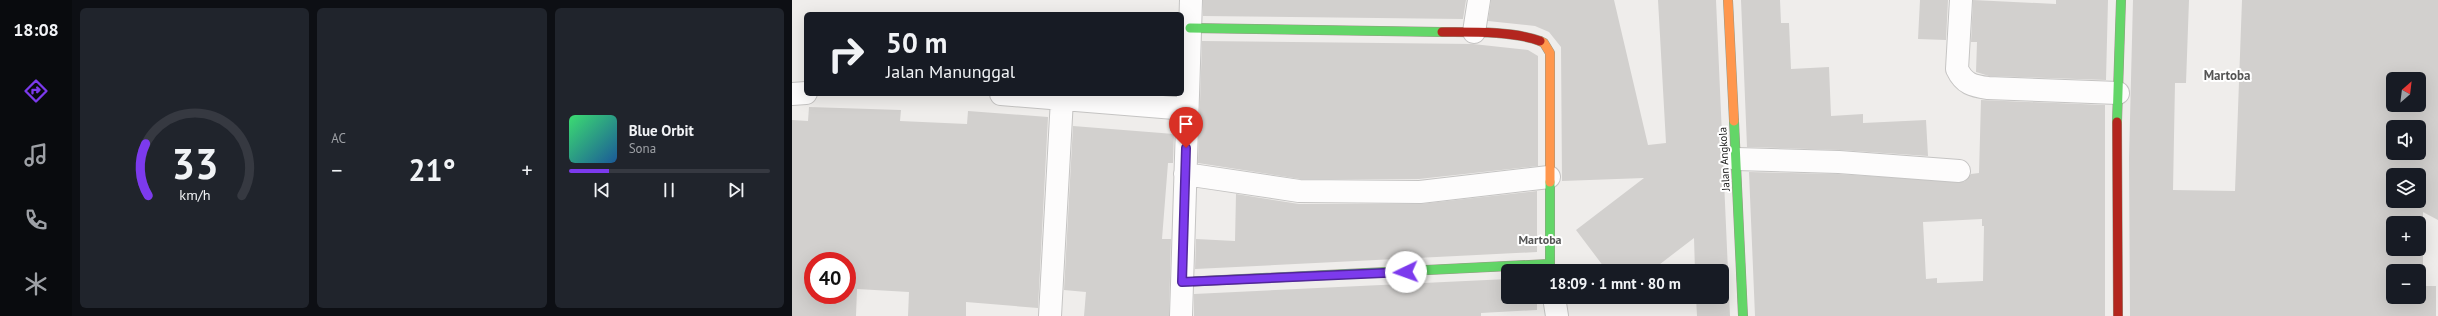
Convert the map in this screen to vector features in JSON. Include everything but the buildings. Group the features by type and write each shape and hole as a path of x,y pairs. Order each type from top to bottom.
{"street":[{"path":"1181,316 1191,0"},
{"path":"1474,32 1478,0"},
{"name":"Jalan Angkola","path":"1728,0 1743,316"},
{"path":"1961,0 1957,69 1962,79 1973,86 1988,88 2118,93"},
{"path":"2118,316 2115,238 2121,0"},
{"path":"1190,28 1474,32 1530,38 1544,43 1550,53 1549,264"},
{"path":"792,94 804,93"},
{"path":"1025,96 1187,109"},
{"path":"1050,316 1062,99"},
{"path":"1736,159 1839,162 1959,171"},
{"path":"1186,174 1300,191 1420,192 1549,177"},
{"path":"1182,282 1501,270"},
{"path":"1555,304 1557,316"}],"traffic: fast":[{"path":"2117,122 2121,0"},
{"path":"1190,28 1442,32"},
{"path":"1734,121 1743,316"},
{"path":"1550,182 1550,264"},
{"path":"1182,282 1501,266"}],"traffic: slow":[{"path":"1728,0 1734,121"},
{"path":"1540,41 1544,43 1550,53 1550,182"}],"traffic: jam":[{"path":"1442,32 1479,32 1518,35 1540,41"},
{"path":"2117,122 2118,316"}],"district":[{"name":"Martoba","path":"2227,75"},
{"name":"Martoba","path":"1540,240"}],"route":[{"path":"1186,148 1182,282 1406,272"}]}
